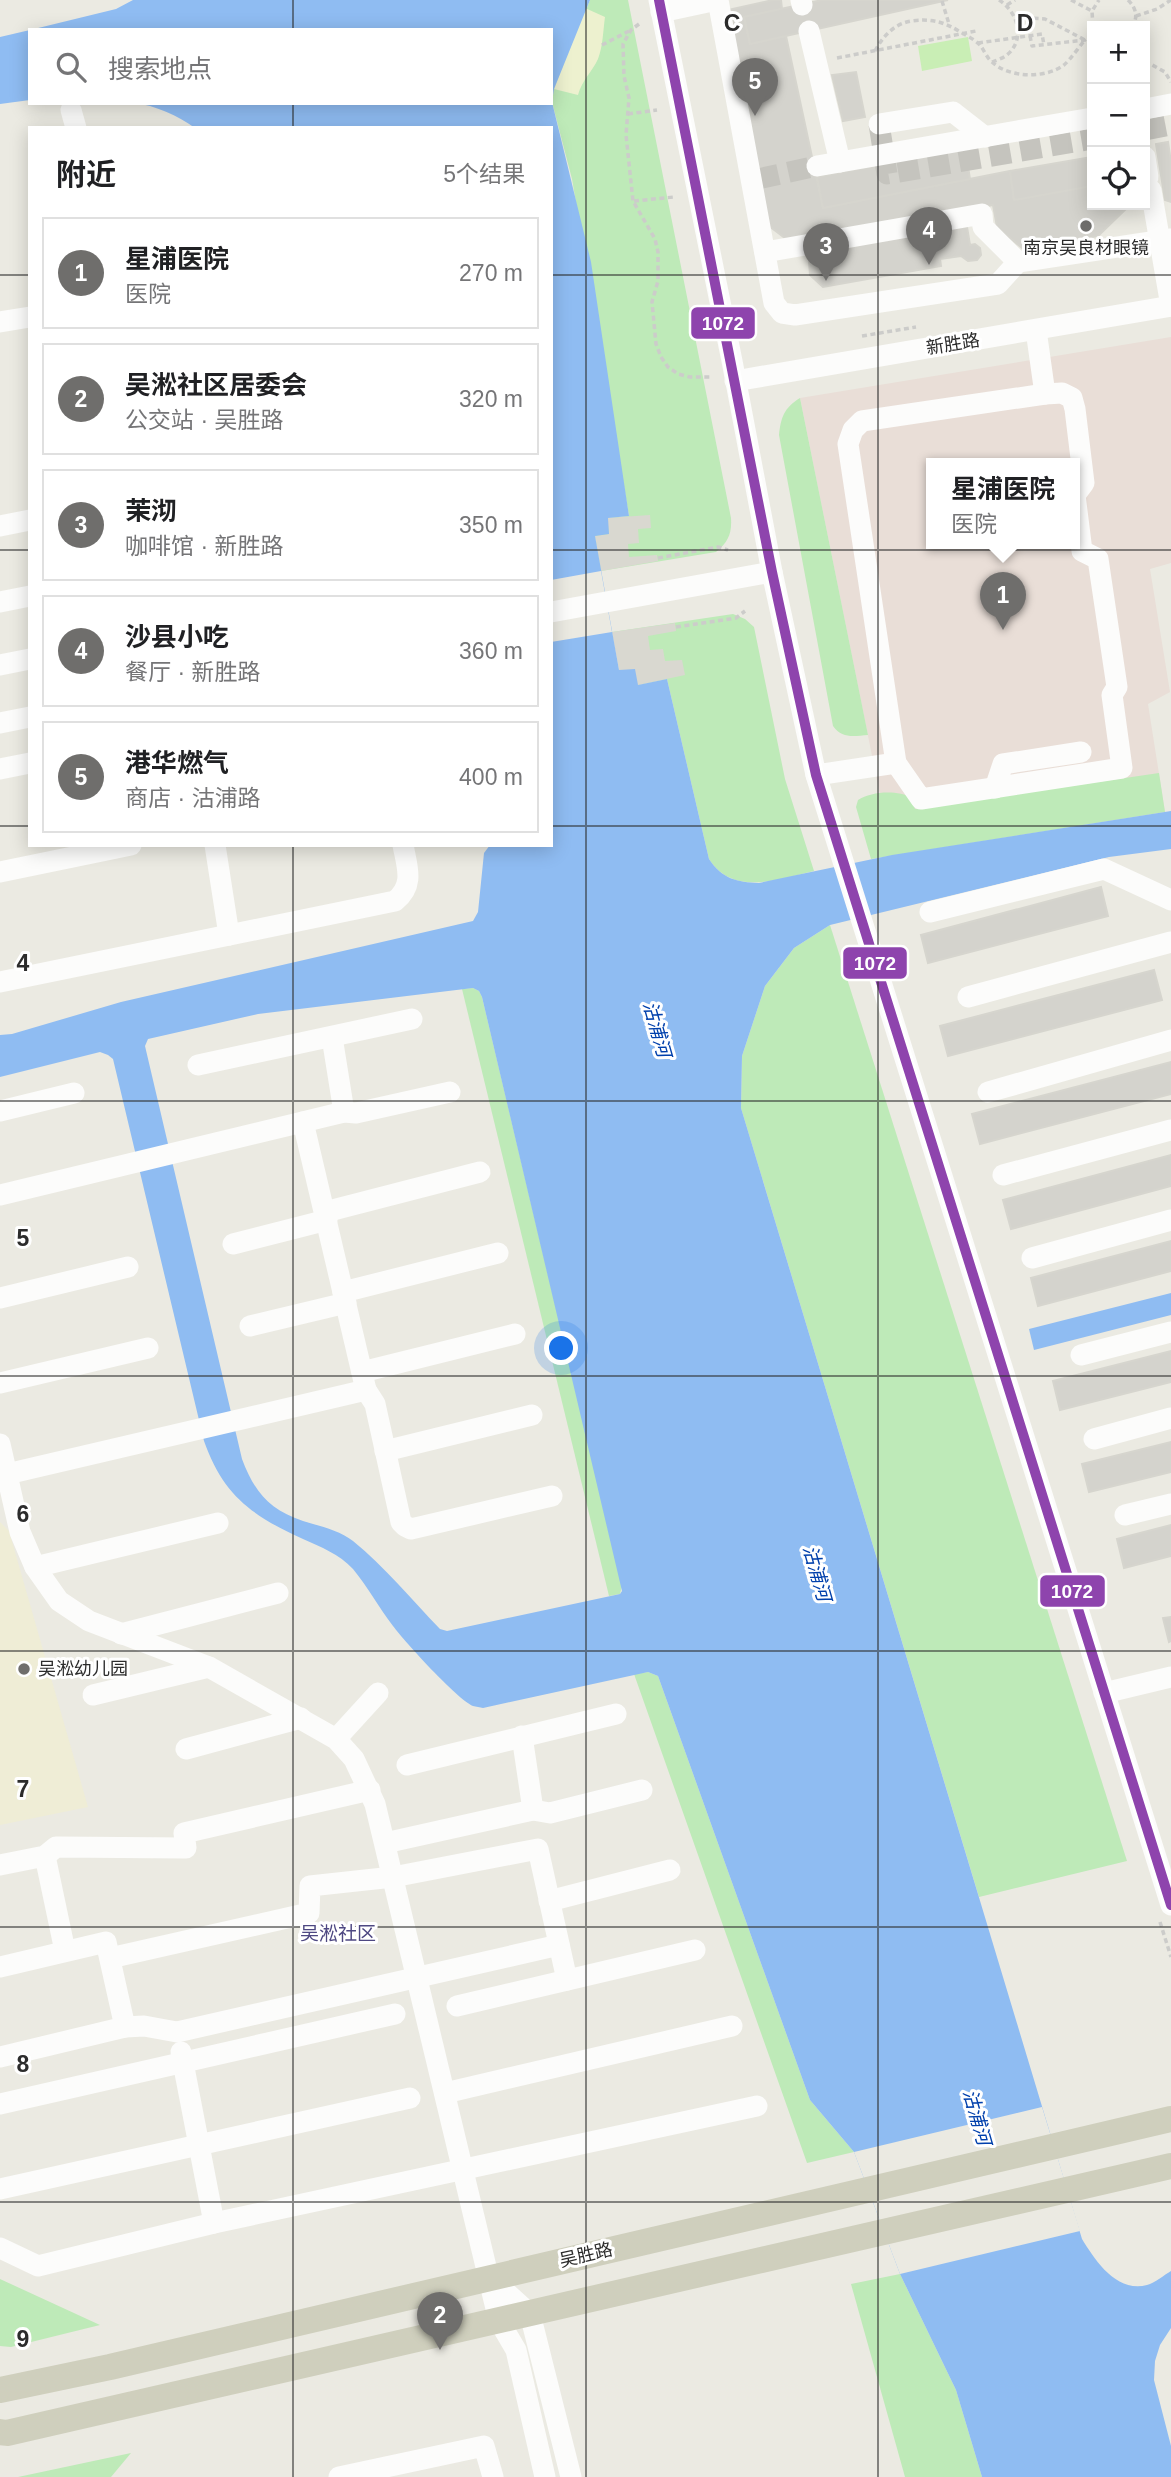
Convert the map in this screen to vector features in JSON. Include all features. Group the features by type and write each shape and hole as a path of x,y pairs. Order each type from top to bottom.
{"main road":[{"name":"吴胜路","path":"0,2390 110,2367 1171,2119"},
{"path":"0,2432 7,2433 1171,2166"}],"street":[{"path":"1165,240 1018,262 998,284 795,315 782,313 774,303 755,180 717,0 660,6 772,572 816,775 1171,1905"},
{"path":"808,32 840,162"},
{"path":"1150,108 1171,104"},
{"path":"880,124 953,112 985,138"},
{"path":"817,166 1087,119"},
{"path":"1150,183 1165,240 1171,306"},
{"path":"765,251 982,214 983,228 1018,262"},
{"name":"新胜路","path":"735,381 1171,306"},
{"path":"0,322 28,317"},
{"path":"1037,330 1045,394"},
{"path":"1080,488 1084,483 1075,409 1072,398 1062,393 862,421 853,430 848,444 896,763 921,799 1122,768 1112,695 1117,687 1098,559 1082,551 1080,535"},
{"path":"0,526 28,520"},
{"path":"553,612 772,572"},
{"path":"0,602 28,596"},
{"path":"0,665 28,659"},
{"path":"0,723 28,717"},
{"path":"995,788 1003,764 1081,752"},
{"path":"0,769 28,763"},
{"path":"816,775 896,763"},
{"path":"0,872 121,847"},
{"path":"215,847 229,935"},
{"path":"0,982 395,901 404,894 408,884 403,847"},
{"path":"930,912 1104,869 1171,900"},
{"path":"968,997 1171,942"},
{"path":"198,1065 412,1019"},
{"path":"332,1037 344,1112"},
{"path":"988,1091 1171,1040"},
{"path":"0,1195 344,1112 356,1113 450,1091"},
{"path":"0,1111 74,1093"},
{"path":"303,1122 364,1381 374,1404 401,1522 411,1529 552,1496"},
{"path":"1003,1175 1171,1130"},
{"path":"233,1244 480,1172"},
{"path":"1032,1258 1171,1220"},
{"path":"250,1326 498,1253"},
{"path":"0,1298 128,1267"},
{"path":"1081,1355 1171,1332"},
{"path":"2,1475 239,1419 515,1334"},
{"path":"0,1383 148,1348"},
{"path":"385,1451 532,1415"},
{"path":"1094,1439 1171,1418"},
{"path":"0,1444 2,1475 20,1532 35,1567 58,1601 89,1621 209,1667 336,1739 354,1759 370,1790 385,1843 499,2321 516,2350 545,2477"},
{"path":"1125,1515 1171,1504"},
{"path":"35,1567 218,1523"},
{"path":"121,1634 278,1594"},
{"path":"93,1695 209,1667"},
{"path":"1104,1693 1171,1676"},
{"path":"336,1739 378,1693"},
{"path":"407,1765 616,1714"},
{"path":"186,1749 300,1718"},
{"path":"522,1736 533,1810"},
{"path":"0,1865 45,1856 55,1847 186,1848 184,1833 370,1790"},
{"path":"385,1843 533,1810 550,1812 642,1790"},
{"path":"110,1958 309,1913 310,1886 393,1877 538,1849 567,1980"},
{"path":"45,1856 65,1951"},
{"path":"550,1901 670,1870"},
{"path":"0,1966 106,1942 125,2027"},
{"path":"0,2057 125,2027 144,2026 177,2032 559,1945"},
{"path":"457,2006 695,1950"},
{"path":"0,2104 395,2014"},
{"path":"445,2093 732,2026"},
{"path":"177,2032 214,2223"},
{"path":"0,2189 410,2098"},
{"path":"0,2248 38,2266 214,2223 757,2106"},
{"path":"489,2277 530,2314 571,2477"},
{"path":"338,2477 484,2446 493,2477"}],"path":[{"path":"992,62 1007,55 1018,38 1016,17 1007,5 999,0"},
{"path":"1007,5 1015,0"},
{"path":"1071,0 1092,11"},
{"path":"1093,21 1092,11 1099,0"},
{"path":"1128,0 1135,9 1134,21"},
{"path":"1136,16 1157,9 1171,0"},
{"path":"942,1 949,24"},
{"path":"1016,17 1045,19 1085,40"},
{"path":"875,51 882,39 904,22 937,20 949,24 978,43 992,62 1023,74 1044,73 1063,65 1085,40"},
{"path":"602,45 639,24"},
{"path":"631,30 623,44 622,52 629,98 627,155 633,201 654,239 658,252 658,281 652,302 656,344 668,367 678,374 710,377"},
{"path":"816,62 976,31"},
{"path":"978,43 1042,34 1044,45"},
{"path":"1030,36 1032,46 1085,40"},
{"path":"1150,64 1165,72 1171,82"},
{"path":"1165,72 1171,71"},
{"path":"627,114 657,110"},
{"path":"633,201 674,197"},
{"path":"657,558 718,547 728,550"},
{"path":"676,627 736,618 745,611"}],"shaded area":[{"path":"1171,337 1171,563 1150,569 1170,692 1148,704 1165,812 892,855 800,398"},
{"path":"650,515 651,528 638,529 639,543 628,544 629,557 657,555 658,561 601,571 595,536 609,534 607,518"},
{"path":"675,623 676,631 648,636 650,650 663,649 665,661 682,660 685,675 638,685 619,670 612,632"},
{"name":"吴淞幼儿园","path":"0,1522 9,1531 88,1807 0,1825"}],"green space":[{"path":"590,0 628,0 731,518 730,533 724,545 716,552 601,571 595,536 607,518 629,516 572,179 553,105 554,89"},
{"path":"968,37 972,61 922,71 918,46"},
{"path":"800,398 868,735 844,735 833,726 779,435 784,414 790,405"},
{"path":"733,614 754,627 785,779 814,871 772,881 744,882 731,878 719,871 709,859 667,679 638,685 612,632"},
{"path":"1159,773 1165,812 871,859 856,807 858,800 878,793 906,795 912,798 915,809"},
{"path":"830,925 1127,1861 979,1897 741,1108 742,1056 765,986 794,948"},
{"path":"473,988 479,991 482,997 622,1586 620,1594 609,1596 462,989"},
{"path":"648,1672 658,1676 810,2100 854,2152 807,2163 634,1674"},
{"path":"900,2274 956,2390 982,2477 905,2477 851,2284"},
{"path":"0,2279 100,2325 11,2347 0,2346"},
{"path":"131,2453 111,2477 18,2477"}],"sand":[{"path":"585,8 605,17 598,59 578,95 554,89"}],"water":[{"path":"133,0 590,0 553,96 553,28 38,28 116,9"},
{"path":"28,30 28,100 0,104 0,37"},
{"name":"沽浦河","path":"145,105 553,105 591,262 629,516 608,518 609,534 595,536 619,670 635,669 638,685 667,679 709,859 719,871 737,880 759,883 892,855 1171,811 1171,849 1109,857 830,925 794,948 765,986 742,1056 741,1108 1082,2239 1100,2265 1126,2284 1147,2285 1171,2271 1171,2328 1160,2345 1155,2361 1154,2380 1171,2446 1171,2477 982,2477 956,2390 900,2274 854,2152 810,2100 658,1676 648,1672 483,1708 473,1706 444,1682 408,1644 348,1564 330,1551 269,1522 242,1502 220,1476 204,1441 113,1059 100,1052 0,1077 0,1035 12,1034 121,1002 473,921 478,912 484,853 488,847 553,847 553,126 192,126","holes":["473,988 479,991 622,1591 620,1594 447,1631 440,1629 387,1572 353,1541 335,1531 281,1511 264,1498 252,1481 242,1459 145,1046 148,1039 258,1014"]},
{"path":"1171,1293 1171,1315 1034,1350 1029,1329"}],"pier":[{"path":"601,571 612,632 553,642 553,580"},
{"path":"1042,2107 1080,2231 900,2274 854,2152"}],"building":[{"path":"781,0 782,9 744,17 750,44 786,36 823,208 1010,171 1014,200 1087,187 1087,210 1125,210 1098,236 1022,248 997,227 993,205 790,242 769,226 728,10"},
{"path":"822,0 948,0 750,44 744,17"},
{"path":"856,72 865,117 843,121 832,75"},
{"path":"1168,142 1171,202 1165,200 1156,144"},
{"path":"965,149 970,179 823,208 817,177"},
{"path":"1087,158 1087,187 1014,200 1010,171"},
{"path":"966,221 970,245 975,244 980,248 981,255 977,260 968,261 961,256 940,259 941,266 823,287 810,275 808,248"},
{"path":"1101,887 1108,916 928,963 921,935"},
{"path":"1154,970 1162,1000 948,1056 940,1026"},
{"path":"1171,1062 1171,1094 980,1144 972,1114"},
{"path":"1171,1155 1171,1186 1011,1229 1003,1200"},
{"path":"1171,1241 1171,1271 1038,1306 1031,1278"},
{"path":"1171,1351 1171,1382 1060,1410 1053,1381"},
{"path":"1171,1442 1171,1472 1089,1492 1082,1464"},
{"path":"1171,1525 1171,1556 1124,1568 1117,1539"},
{"path":"1171,1617 1171,1641 1169,1642 1163,1618"}],"tunnel":[{"path":"879,124 887,174 1087,140"},
{"path":"1150,129 1171,125"},
{"path":"758,179 817,166"}],"transit line":[{"name":"1072","path":"659,0 772,572 816,775 1171,1905"}],"place":[{"name":"港华燃气","path":"755,116"},
{"name":"南京吴良材眼镜","path":"1086,226"},
{"name":"沙县小吃","path":"929,265"},
{"name":"茉沏","path":"826,281"},
{"name":"星浦医院","path":"1003,630"},
{"name":"吴淞幼儿园","path":"24,1669"},
{"name":"吴淞社区居委会","path":"440,2350"}],"district":[{"name":"吴淞社区","path":"338,1933"}]}
